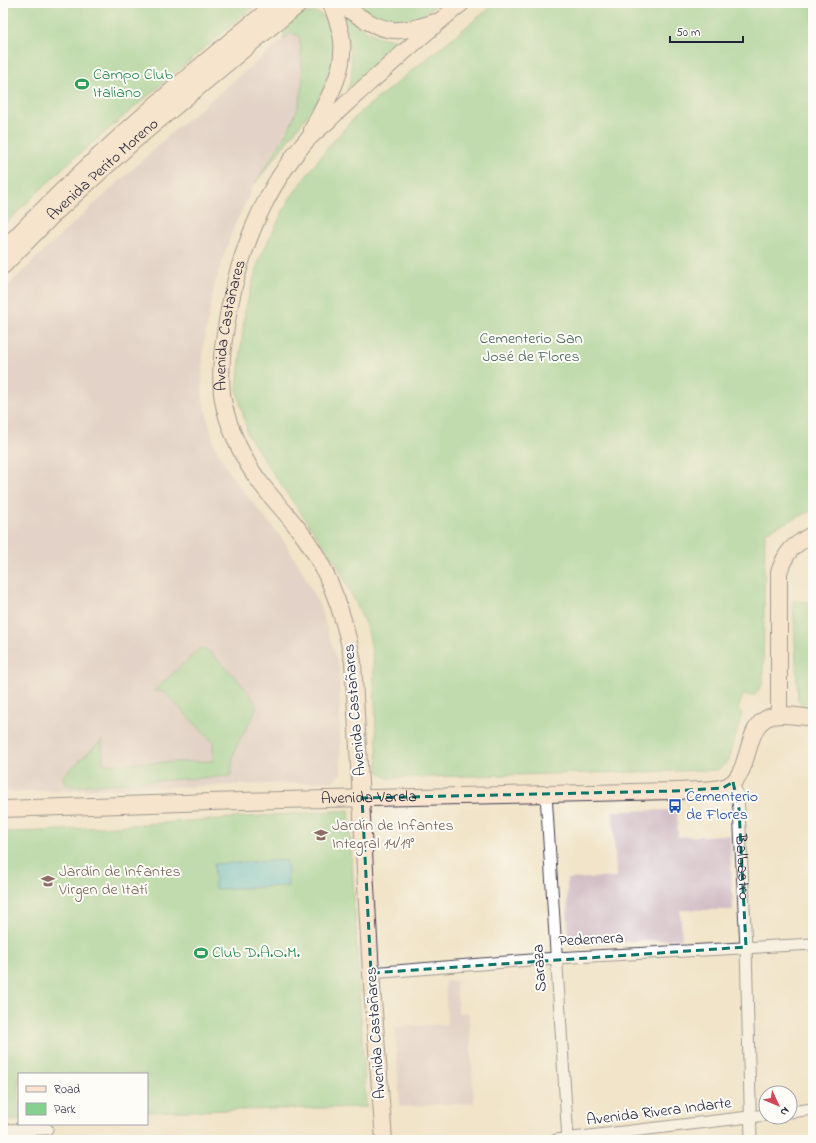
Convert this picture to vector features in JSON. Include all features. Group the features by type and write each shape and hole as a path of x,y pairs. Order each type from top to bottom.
{"main road":[{"name":"Avenida Perito Moreno","path":"3,250 47,204 127,130 277,3"},
{"name":"Avenida Perito Moreno","path":"3,266 57,211 130,145 301,3"},
{"name":"Avenida Castañares","path":"331,3 342,41 342,57 339,73 333,89 306,140 278,181 260,213 246,245 235,280 227,316 221,370 222,394 226,414 244,458 259,483 297,526 308,541 327,574 349,636 353,662 371,973 384,1140"},
{"path":"338,3 376,25 388,30 400,30 439,21"},
{"name":"Avenida Castañares","path":"306,140 357,93 439,21 462,3"},
{"path":"779,715 779,572 785,556 795,545 813,534"},
{"path":"733,782 739,775 742,768 755,730 769,717 779,715 813,718"},
{"name":"Avenida Varela","path":"3,809 723,788 733,782"}],"street":[{"name":"Balbastro","path":"733,782 739,808 746,947 751,1140"},
{"name":"Saraza","path":"546,794 568,1140"},
{"name":"Pedernera","path":"371,973 556,958 813,944"},
{"path":"798,1111 813,1109"},
{"name":"Avenida Rivera Indarte","path":"556,1140 568,1140 758,1117"},
{"path":"3,1130 47,1129"}],"highlighted area":[{"path":"733,782 739,809 746,947 371,973 362,798 674,791 723,788"}],"shaded area":[{"path":"291,33 299,36 301,53 301,90 298,106 281,140 254,185 233,229 215,283 203,348 202,396 214,444 229,473 283,540 303,572 320,607 339,669 341,774 332,782 3,792 3,291 34,260 177,128"},
{"path":"677,810 678,837 730,835 733,910 680,910 682,939 573,944 568,939 567,879 616,877 613,811"},
{"path":"445,981 456,981 458,1013 469,1013 474,1103 400,1107 395,1027 447,1024"}],"green space":[{"name":"Campo Club Italiano","path":"3,3 258,3 66,165 3,226"},
{"path":"355,3 439,3 415,19 406,23 397,24 379,18"},
{"name":"Cementerio San José de Flores","path":"496,3 813,3 813,510 765,532 763,683 755,695 743,695 738,709 742,713 729,760 718,770 387,778 378,771 373,659 369,634 361,614 338,566 248,435 237,390 245,310 259,260 288,201 327,148 358,114"},
{"path":"316,12 323,16 330,24 334,39 333,62 329,80 315,105 254,185 289,127 298,107 302,90 299,36 291,33 283,40 286,26 293,18"},
{"path":"342,12 366,30 380,37 388,39 409,38 348,92 347,90 351,80 352,70 350,51"},
{"path":"793,601 813,602 813,711 806,711 798,700"},
{"path":"200,648 206,649 243,685 254,701 256,707 235,749 231,776 76,786 66,784 63,778 65,774 102,740 103,764 213,761 213,742 164,692 154,691"},
{"name":"Club D.A.O.M.","path":"349,810 366,1107 148,1112 148,1073 18,1073 18,1120 3,1121 3,832 43,831"}],"water":[{"path":"287,860 288,886 215,889 214,864"}],"place":[{"name":"Campo Club Italiano","path":"82,84"},
{"name":"Cementerio de Flores","path":"675,806"},
{"name":"Jardín de Infantes Integral 14/19°","path":"321,835"},
{"name":"Jardín de Infantes Virgen de Itatí","path":"48,881"},
{"name":"Club D.A.O.M.","path":"201,953"}]}
